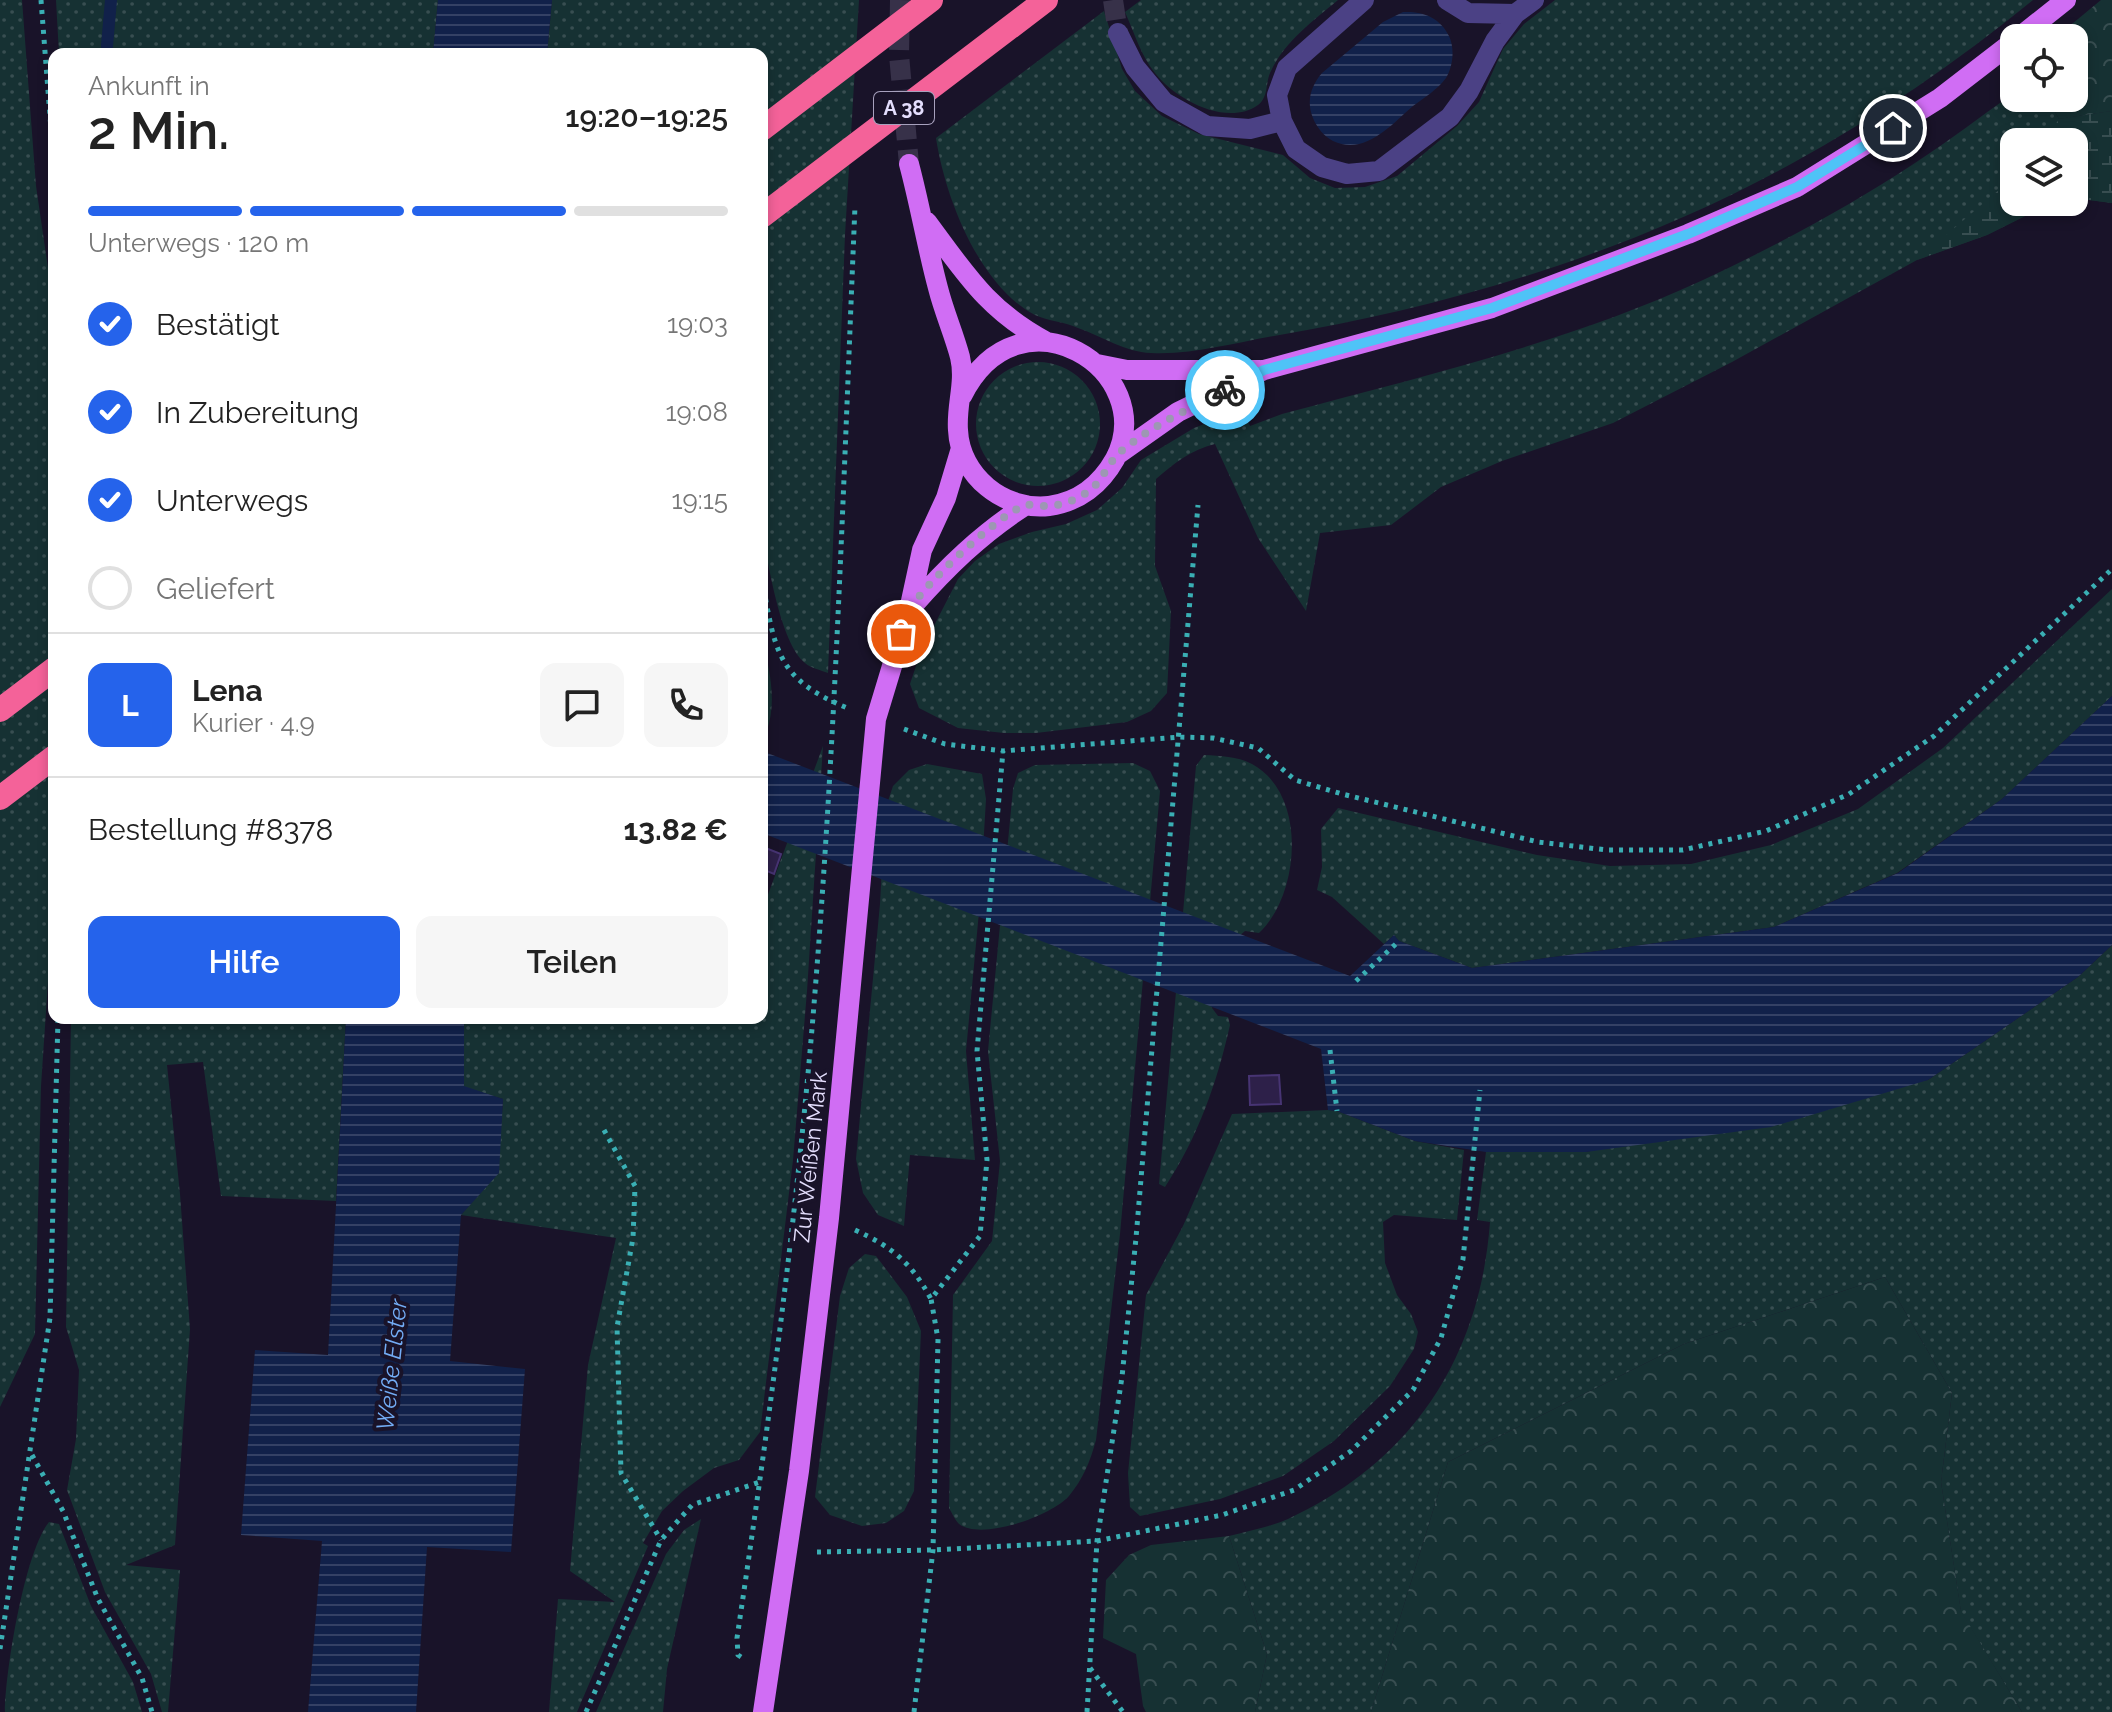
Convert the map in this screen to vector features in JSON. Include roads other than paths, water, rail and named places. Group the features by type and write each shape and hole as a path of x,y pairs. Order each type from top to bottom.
{"highway":[{"path":"768,124 931,0"},
{"name":"A 38","path":"768,211 1046,0"},
{"path":"0,710 48,674"},
{"path":"0,798 48,762"}],"main road":[{"path":"2035,24 2066,0"},
{"path":"1117,455 1178,412 1264,370 1492,308 1688,234 1797,187 1940,98 2000,51"},
{"name":"Zur Weißen Mark","path":"763,1712 799,1471 829,1218 876,719 909,610 922,550 946,498 961,448 958,431 962,396 961,360 937,286 909,164"},
{"name":"Zur Weißen Mark","path":"923,217 999,311 1018,327 1047,342"},
{"name":"Zur Weißen Mark","path":"962,396 970,380 995,354 1029,342 1065,345 1097,364"},
{"path":"1097,364 1127,370 1264,370"},
{"path":"961,448 978,479 1008,501 1048,506 1070,501 1090,491 1105,475 1117,455 1123,417 1114,388 1097,364"},
{"name":"Zur Weißen Mark","path":"909,610 977,539 1026,505"}],"lane":[{"path":"1364,0 1287,68 1277,95 1282,121 1296,149 1322,167 1347,174 1379,171 1450,117 1469,91 1495,41 1515,14 1534,0"},
{"path":"1447,0 1468,13 1515,14"},
{"path":"1118,33 1135,67 1164,102 1207,126 1250,129 1282,121"}],"water":[{"path":"438,0 552,0 548,48 434,48"},
{"path":"1403,12 1430,16 1445,29 1453,52 1446,78 1367,142 1345,145 1333,141 1319,128 1311,112 1310,100 1315,83 1322,73 1383,22"},
{"path":"2112,696 2112,945 2078,977 1928,1080 1771,1127 1586,1152 1486,1152 1415,1141 1328,1110 1321,1049 768,835 768,753 1350,976 1394,935 1399,941 1472,968 1774,927 1898,873 2002,799"},
{"name":"Weiße Elster","path":"346,1024 464,1024 464,1086 503,1099 499,1173 461,1215 450,1361 525,1369 511,1552 427,1547 416,1712 308,1712 322,1541 241,1535 255,1350 328,1355"}],"waterway":[{"path":"107,46 111,0"}],"tunnel":[{"path":"900,0 899,55 909,164"},
{"path":"1113,0 1118,33"}]}
